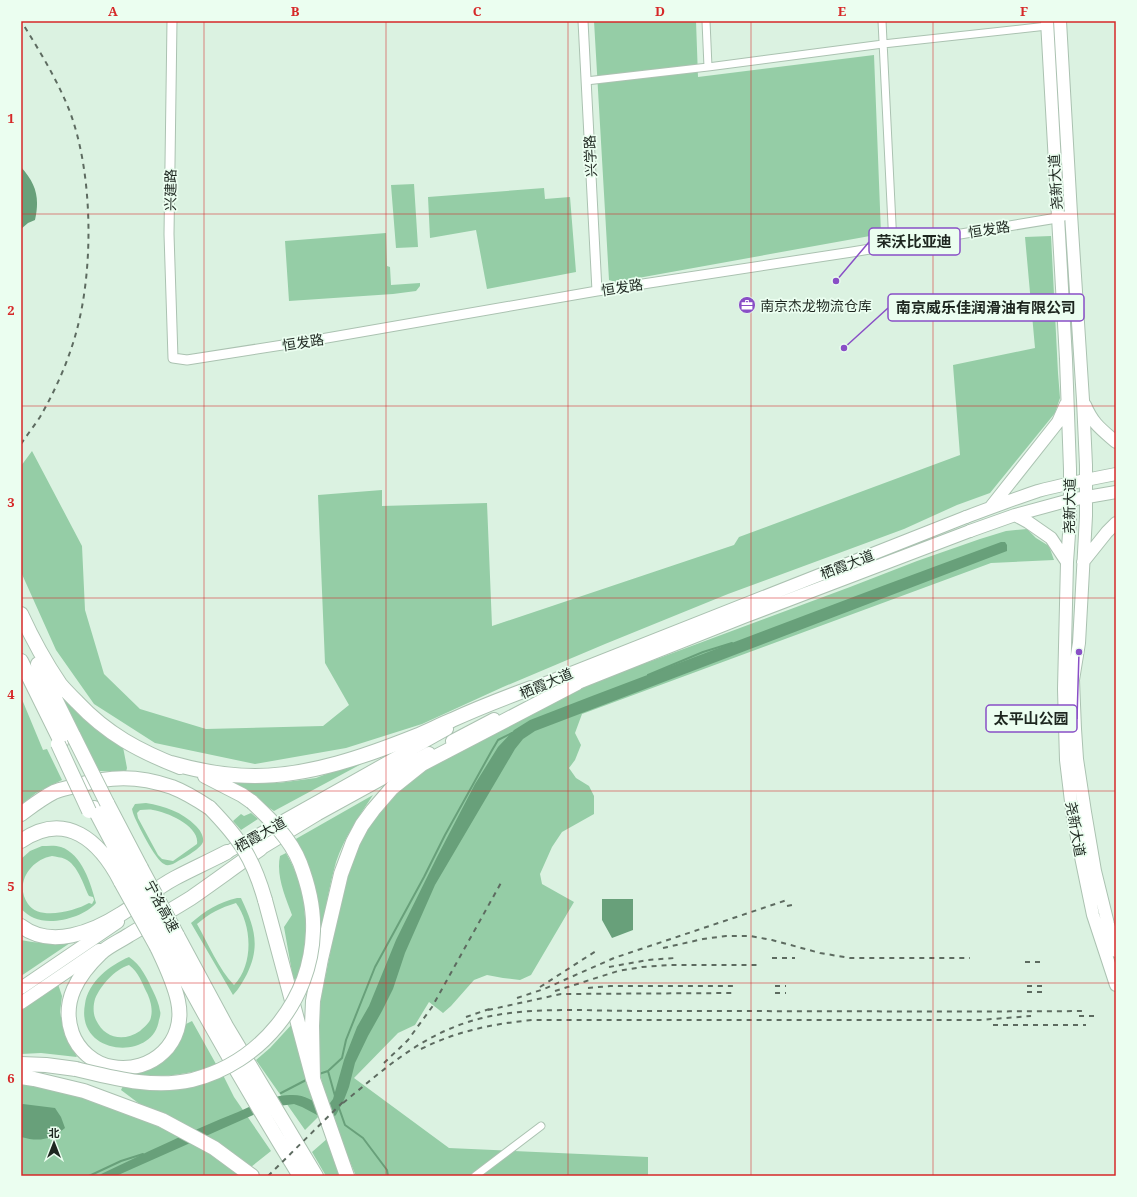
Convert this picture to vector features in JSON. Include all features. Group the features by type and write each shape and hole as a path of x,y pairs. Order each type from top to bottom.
{"highway":[{"path":"21,614 45,662 61,685 90,716 132,746 204,776 242,795 252,802 280,829 300,862 311,904 313,932 304,978 292,1006 276,1027 250,1052 227,1067 192,1080 170,1083 132,1082 61,1067 21,1064"},
{"name":"宁洛高速","path":"21,629 74,737 97,807 127,875 167,942 226,1026 316,1176"},
{"name":"宁洛高速","path":"21,661 59,743 97,807"},
{"path":"313,1080 313,1002 321,959 340,874 353,842 362,825 392,788 422,764 577,683"},
{"path":"171,763 218,774 255,776 280,775 308,771 364,755 410,739 478,708 531,688"},
{"path":"21,814 36,802 56,792 109,778 130,778 146,780 181,791 210,808 228,826 247,853 255,870 265,900 313,1080 347,1176"},
{"path":"97,807 127,875 167,942 171,979 178,1000 180,1014 174,1037 160,1056 142,1066 124,1068 111,1067 99,1063 83,1051 77,1043 72,1031 68,1017 72,992 76,983 86,969 102,952 190,898 258,842"},
{"path":"21,841 28,836 45,830 65,829 74,831 93,842 127,875"},
{"path":"21,926 31,932 51,937 68,936 83,932 120,915 174,878 227,852"},
{"name":"宁洛高速","path":"167,942 192,992 265,1120 300,1176"},
{"path":"21,1077 84,1091 162,1120 214,1148 252,1176"}],"main road":[{"name":"尧新大道","path":"1060,21 1083,400 1086,480 1079,643 1073,680 1077,759 1095,871 1116,951"},
{"name":"尧新大道","path":"1047,23 1065,351 1070,483 1064,689 1066,760 1073,818 1093,915 1116,985"},
{"path":"1083,400 1095,424 1116,442"},
{"path":"990,508 1058,422 1067,401"},
{"name":"栖霞大道","path":"21,1003 258,842 437,734 531,688 990,508 1039,491 1116,474"},
{"name":"栖霞大道","path":"21,988 129,915 227,852 258,842 339,803 474,728 503,714 744,617 970,531 1016,515 1070,500 1116,492"},
{"path":"1016,515 1051,538 1067,562"},
{"path":"1083,562 1116,523"}],"street":[{"name":"兴建路","path":"172,21 169,234 173,358"},
{"name":"兴学路","path":"583,21 597,291"},
{"path":"706,21 708,67"},
{"path":"882,21 893,245"},
{"path":"586,81 708,67 1047,23"},
{"name":"恒发路","path":"173,358 187,360 313,340 597,291 893,245 1057,218 1071,214"},
{"path":"475,1176 541,1126"}],"shaded area":[{"path":"594,21 696,21 698,77 874,55 881,234 616,282 609,280"},
{"path":"21,167 30,179 36,191 37,204 35,220 28,223 21,229"},
{"path":"414,184 418,247 396,248 391,185"},
{"path":"544,188 545,199 570,197 576,272 487,289 476,230 430,238 428,197"},
{"path":"386,233 387,266 390,267 391,285 420,283 420,286 416,291 289,301 285,241"},
{"path":"1051,236 1060,398 1055,413 990,493 957,505 904,529 728,594 605,644 503,687 422,724 346,748 255,764 155,743 94,704 56,650 21,572 21,466 32,451 82,546 85,610 104,674 140,709 206,729 323,726 349,705 325,663 318,495 382,490 382,506 487,503 492,626 734,545 739,537 960,455 953,365 1035,348 1025,237"},
{"path":"1027,529 1036,538 1049,546 1054,560 991,563 582,714 575,733 581,745 575,760 569,768 576,778 589,786 594,796 594,814 562,832 552,847 540,874 542,884 574,902 531,975 520,980 487,975 474,980 443,1013 429,1002 415,1025 398,1033 354,1078 449,1148 648,1157 648,1176 356,1176 342,1143 325,1094 318,1066 318,1019 345,880 358,846 385,803 432,764 591,682 654,660 917,561 1006,531"},
{"path":"1001,542 1005,542 1007,545 1007,551 535,731 523,739 515,749 435,885 405,953 393,989 355,1063 349,1087 336,1115 331,1119 319,1116 294,1104 271,1107 116,1176 97,1176 184,1135 270,1099 283,1095 295,1095 304,1097 324,1106 330,1103 333,1099 344,1060 357,1027 369,1006 396,940 475,784 498,747 514,730 530,720 592,696"},
{"path":"21,697 43,750 47,749 62,780 36,793 21,805"},
{"path":"63,702 70,702 123,747 127,768 126,772 99,771 68,717"},
{"path":"363,760 365,762 274,811 229,778 260,783 278,783 316,778"},
{"path":"373,795 357,819 339,853 329,890 320,938 314,896 294,840"},
{"path":"146,803 179,813 196,826 202,835 203,842 190,854 173,864 164,864 151,849 138,824 132,809 135,804","holes":["140,810 159,811 181,821 193,831 197,837 197,844 173,861 162,859 158,855 138,818 137,813"]},
{"path":"251,813 258,819 241,830 233,821 241,814 244,816"},
{"path":"42,846 56,846 61,847 75,856 84,870 96,903 84,912 67,919 50,921 41,920 26,913 21,909 21,859 30,851","holes":["52,856 65,859 77,870 89,896 93,897 94,900 92,904 89,903 75,909 57,913 40,912 33,909 28,904 24,896 23,889 26,874 37,862"]},
{"path":"286,853 301,888 305,913 303,963 295,980 293,978 284,927 292,915 282,886 279,871 280,856"},
{"path":"237,898 241,898 249,918 255,945 254,954 247,974 233,995 191,923 212,908","holes":["236,903 241,912 248,933 248,956 245,966 234,985 223,972 197,924 215,911"]},
{"path":"602,899 633,899 633,930 612,938 602,920"},
{"path":"21,940 47,943 73,941 21,976"},
{"path":"129,957 140,968 155,996 160,1013 154,1034 144,1043 130,1047 116,1047 102,1043 92,1034 85,1021 85,1004 90,988 101,975 122,960","holes":["129,965 140,978 149,998 152,1014 147,1025 140,1031 128,1037 115,1037 104,1031 96,1020 94,1015 94,1004 95,999 104,983 118,970"]},
{"path":"58,984 62,996 60,1012 64,1032 77,1057 41,1053 21,1054 21,1010"},
{"path":"192,1021 216,1064 196,1071 174,1075 152,1076 130,1074 142,1070 184,1025"},
{"path":"293,1023 320,1115 305,1130 256,1060 270,1048"},
{"path":"223,1075 234,1097 271,1151 251,1167 141,1105 121,1090 123,1086 154,1091 181,1089"},
{"path":"21,1082 80,1097 144,1120 207,1151 244,1176 21,1176"},
{"path":"21,1105 55,1108 61,1117 65,1128 55,1135 44,1139 39,1140 21,1137"},
{"path":"328,1138 343,1176 326,1176 312,1152"}],"waterway":[{"path":"648,675 703,652 732,643"},
{"path":"319,1074 328,1071 342,1058 346,1040 375,967 445,835 498,740 512,733"},
{"path":"328,1071 335,1096"},
{"path":"281,1093 308,1079"},
{"path":"339,1108 345,1125 363,1138 387,1170 388,1176"},
{"path":"89,1176 121,1161 143,1154"}],"railway":[{"path":"21,21 54,76 70,112 78,137 87,192 88,251 82,308 73,344 51,397 40,417 21,444"},
{"path":"384,1063 408,1040 432,1007 502,881"},
{"path":"517,998 544,989 614,958 787,900"},
{"path":"787,906 792,905"},
{"path":"663,948 703,939 726,936 750,936 772,940 820,953 850,958 970,958"},
{"path":"540,987 596,951"},
{"path":"609,967 648,960 675,958"},
{"path":"772,958 795,958"},
{"path":"1025,962 1040,962"},
{"path":"555,991 618,971 642,967 670,965 759,965"},
{"path":"588,988 610,986 734,986"},
{"path":"775,986 786,986"},
{"path":"1027,986 1046,986"},
{"path":"1027,992 1046,992"},
{"path":"488,1010 561,994 734,993"},
{"path":"775,993 786,993"},
{"path":"466,1017 492,1008"},
{"path":"343,1103 387,1067 417,1046 433,1037 468,1022 511,1013 569,1010 1086,1011"},
{"path":"421,1049 448,1037 475,1029 532,1020 980,1020 1031,1016"},
{"path":"1079,1016 1097,1016"},
{"path":"993,1025 1086,1025"},
{"path":"268,1176 346,1099"}],"place":[{"name":"荣沃比亚迪","path":"836,281"},
{"name":"南京杰龙物流仓库","path":"747,305"},
{"name":"南京威乐佳润滑油有限公司","path":"844,348"},
{"name":"太平山公园","path":"1079,652"}]}
